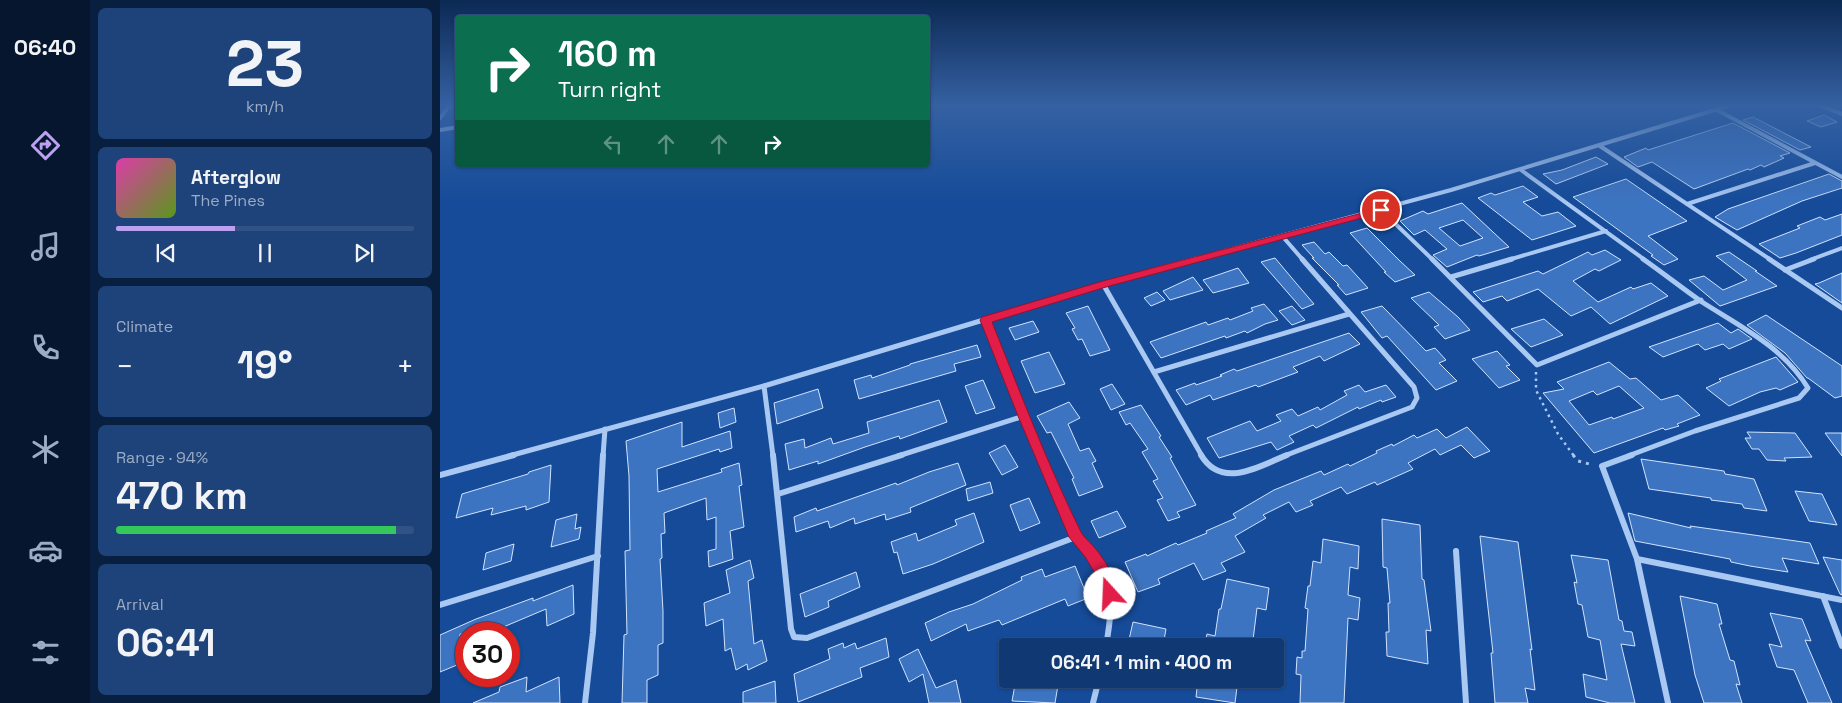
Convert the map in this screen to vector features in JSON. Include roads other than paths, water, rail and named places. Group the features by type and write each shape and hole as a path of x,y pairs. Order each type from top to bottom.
{"street":[{"path":"440,475 764,386 1103,284 1381,210 1627,138"},
{"path":"1768,138 1842,177"},
{"path":"1600,146 1842,308"},
{"path":"1687,204 1815,163"},
{"path":"1521,170 1701,300 1755,336 1790,363 1802,376 1808,388 1799,398 1695,431 1602,466 1637,559 1668,703"},
{"path":"1381,210 1451,277 1537,365 1701,300"},
{"path":"1451,277 1606,231"},
{"path":"1103,284 1205,461 1219,473 1237,474 1412,407 1417,398 1414,387 1283,237"},
{"path":"1785,270 1842,248"},
{"path":"1154,372 1349,314"},
{"path":"986,320 1024,416 1076,537 1091,554 1107,581 1112,607 1107,638"},
{"path":"764,386 778,494 791,629 794,637 807,638 1076,537"},
{"path":"778,494 1024,416"},
{"path":"585,703 593,633 605,429"},
{"path":"1456,551 1466,703"},
{"path":"440,605 598,556"},
{"path":"1637,559 1842,600"},
{"path":"1823,596 1842,646"},
{"path":"1094,703 1097,688"}]}
